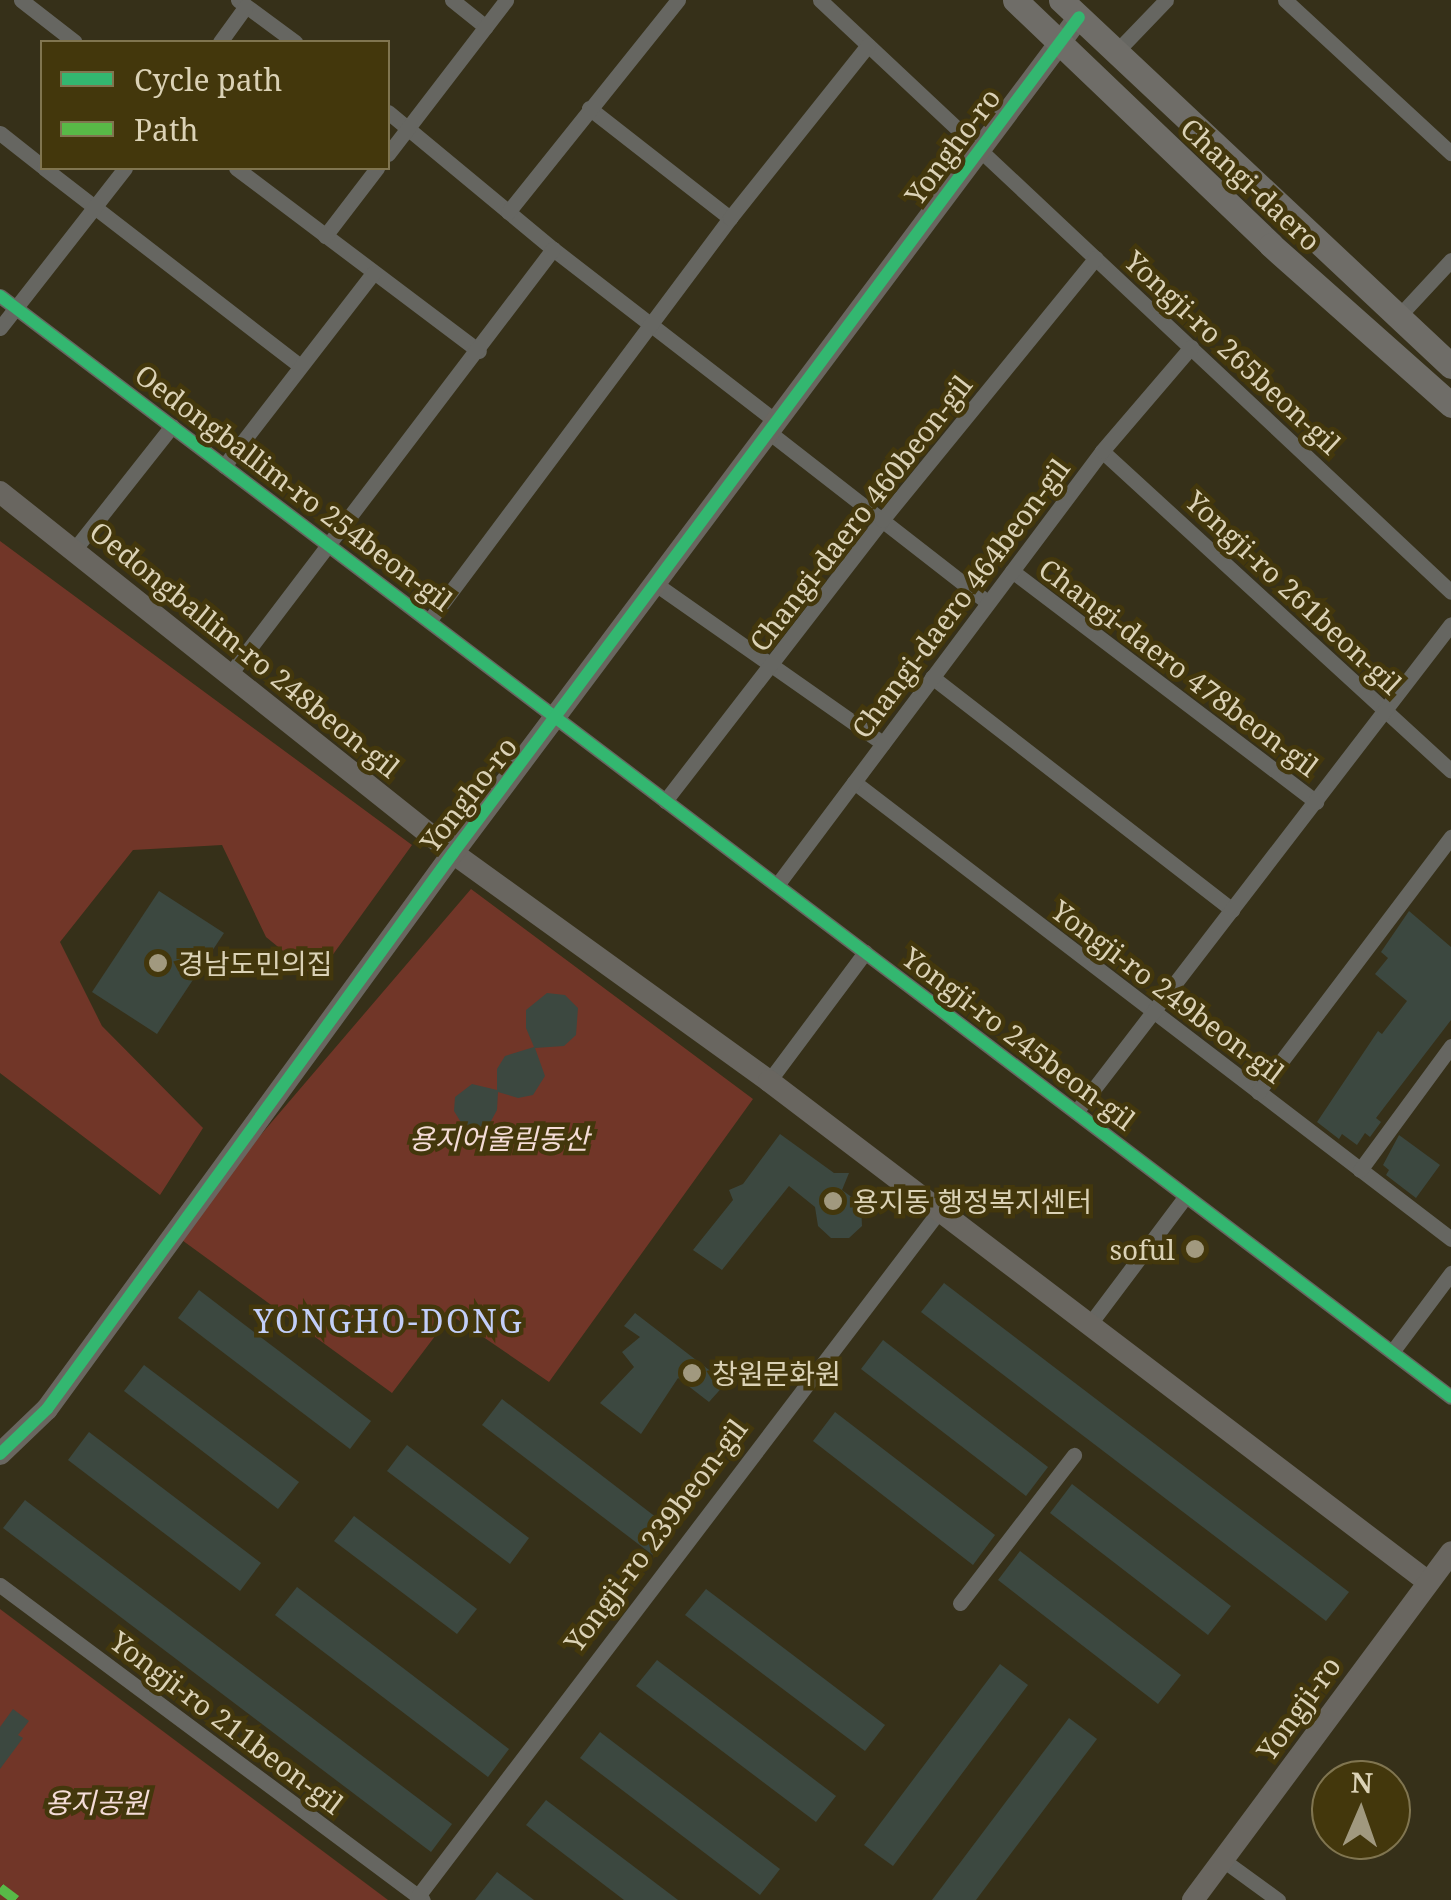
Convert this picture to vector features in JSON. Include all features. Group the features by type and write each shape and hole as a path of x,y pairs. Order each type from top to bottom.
{"main road":[{"name":"Changi-daero","path":"1015,0 1271,245 1451,405"},
{"name":"Changi-daero","path":"1070,8 1451,366"}],"street":[{"path":"21,0 72,40"},
{"path":"452,0 486,27"},
{"path":"390,151 506,0"},
{"path":"508,212 678,0"},
{"name":"Yongji-ro 265beon-gil","path":"820,0 1451,592"},
{"path":"1116,52 1166,0"},
{"path":"1285,0 1451,153"},
{"path":"221,40 242,3 292,40"},
{"name":"Yongho-ro","path":"0,1454 48,1408 453,853 558,719 1060,42 1070,8"},
{"name":"Oedongballim-ro 254beon-gil","path":"429,621 730,218 868,46"},
{"path":"588,108 730,218"},
{"path":"390,114 988,603"},
{"path":"0,133 40,164"},
{"path":"48,170 299,365"},
{"path":"0,328 123,170"},
{"path":"239,170 480,351"},
{"path":"324,236 375,170"},
{"name":"Oedongballim-ro 254beon-gil","path":"329,546 480,351 553,248"},
{"name":"Changi-daero 460beon-gil","path":"666,801 882,520 1096,258"},
{"path":"1398,317 1451,260"},
{"name":"Oedongballim-ro 254beon-gil","path":"224,466 373,274"},
{"name":"Oedongballim-ro 254beon-gil","path":"0,296 558,719"},
{"name":"Changi-daero 464beon-gil","path":"776,885 1102,450 1191,347"},
{"path":"74,550 172,426"},
{"name":"Yongji-ro 261beon-gil","path":"1102,450 1451,770"},
{"name":"Oedongballim-ro 248beon-gil","path":"0,492 453,853"},
{"path":"230,674 329,546"},
{"name":"Changi-daero 478beon-gil","path":"1012,571 1316,802"},
{"path":"657,585 882,744"},
{"name":"Changi-daero 478beon-gil","path":"1076,1112 1451,624"},
{"path":"932,677 1232,910"},
{"name":"Yongji-ro 245beon-gil","path":"558,719 1451,1396"},
{"name":"Yongji-ro 249beon-gil","path":"854,782 1451,1239"},
{"path":"1258,1092 1451,836"},
{"path":"453,853 769,1081 1428,1582"},
{"path":"769,1081 866,952"},
{"path":"1360,1170 1451,1046"},
{"path":"1089,1325 1186,1196"},
{"name":"Yongji-ro 239beon-gil","path":"420,1898 939,1211"},
{"path":"1392,1352 1451,1272"},
{"path":"960,1603 1074,1456"},
{"name":"Yongji-ro","path":"1193,1900 1451,1552"},
{"name":"Yongji-ro 211beon-gil","path":"0,1585 420,1898"},
{"path":"1223,1860 1278,1900"}],"green space":[{"path":"0,541 412,845 316,978 266,937 222,845 133,850 60,942 102,1026 203,1128 160,1195 0,1073"},
{"name":"용지어울림동산","path":"471,889 753,1099 549,1382 451,1315 392,1393 175,1235"},
{"name":"용지공원","path":"0,1609 388,1900 0,1900"}],"building":[{"name":"경남도민의집","path":"159,891 224,933 157,1034 92,992"},
{"path":"1409,911 1451,947 1451,1020 1376,1118 1381,1122 1370,1137 1365,1133 1357,1145 1342,1134 1339,1139 1317,1122 1378,1031 1382,1034 1407,1001 1375,974 1388,958 1381,952"},
{"path":"547,993 565,995 578,1008 576,1035 564,1046 535,1048 545,1076 533,1095 518,1098 498,1092 497,1110 490,1123 477,1128 462,1124 454,1111 455,1097 472,1084 497,1090 497,1069 505,1056 534,1047 526,1028 526,1010"},
{"name":"용지동 행정복지센터","path":"780,1134 834,1173 849,1173 842,1190 861,1204 862,1226 849,1238 831,1238 818,1226 815,1207 789,1186 722,1270 693,1250 733,1200 729,1190 743,1184"},
{"path":"1399,1135 1440,1165 1416,1198 1386,1175 1389,1170 1383,1165"},
{"path":"944,1283 1349,1592 1326,1621 921,1312"},
{"path":"199,1290 371,1421 350,1449 178,1318"},
{"name":"창원문화원","path":"635,1313 726,1383 709,1402 678,1378 641,1434 600,1403 634,1367 622,1352 640,1337 624,1326"},
{"path":"883,1340 1048,1467 1026,1496 861,1369"},
{"path":"144,1365 299,1482 278,1509 124,1391"},
{"path":"502,1399 674,1531 654,1556 482,1425"},
{"path":"835,1412 995,1535 973,1565 813,1441"},
{"path":"89,1432 261,1563 240,1591 68,1460"},
{"path":"407,1445 529,1538 510,1564 387,1471"},
{"path":"1072,1484 1231,1606 1208,1635 1050,1513"},
{"path":"25,1500 452,1824 431,1852 3,1528"},
{"path":"354,1516 477,1609 457,1634 334,1541"},
{"path":"1020,1551 1181,1675 1158,1704 998,1580"},
{"path":"297,1587 509,1749 488,1777 275,1615"},
{"path":"706,1589 885,1725 865,1751 685,1615"},
{"path":"657,1660 836,1796 816,1822 636,1686"},
{"path":"1000,1664 1028,1685 893,1866 864,1845"},
{"path":"13,1709 29,1721 18,1735 23,1738 0,1769 0,1727"},
{"path":"1069,1718 1097,1739 976,1900 932,1900"},
{"path":"600,1732 780,1869 760,1895 580,1758"},
{"path":"546,1800 678,1900 624,1900 526,1825"},
{"path":"497,1872 534,1900 475,1900"}],"marked path":[{"path":"0,1888 16,1900"}],"cycle path":[{"path":"0,1454 47,1409 453,853 1079,17"},
{"path":"0,296 1451,1397"}],"place":[{"name":"경남도민의집","path":"158,963"},
{"name":"용지동 행정복지센터","path":"833,1201"},
{"name":"soful","path":"1195,1249"},
{"name":"창원문화원","path":"692,1373"}],"district":[{"name":"YONGHO-DONG","path":"389,1321"}]}
